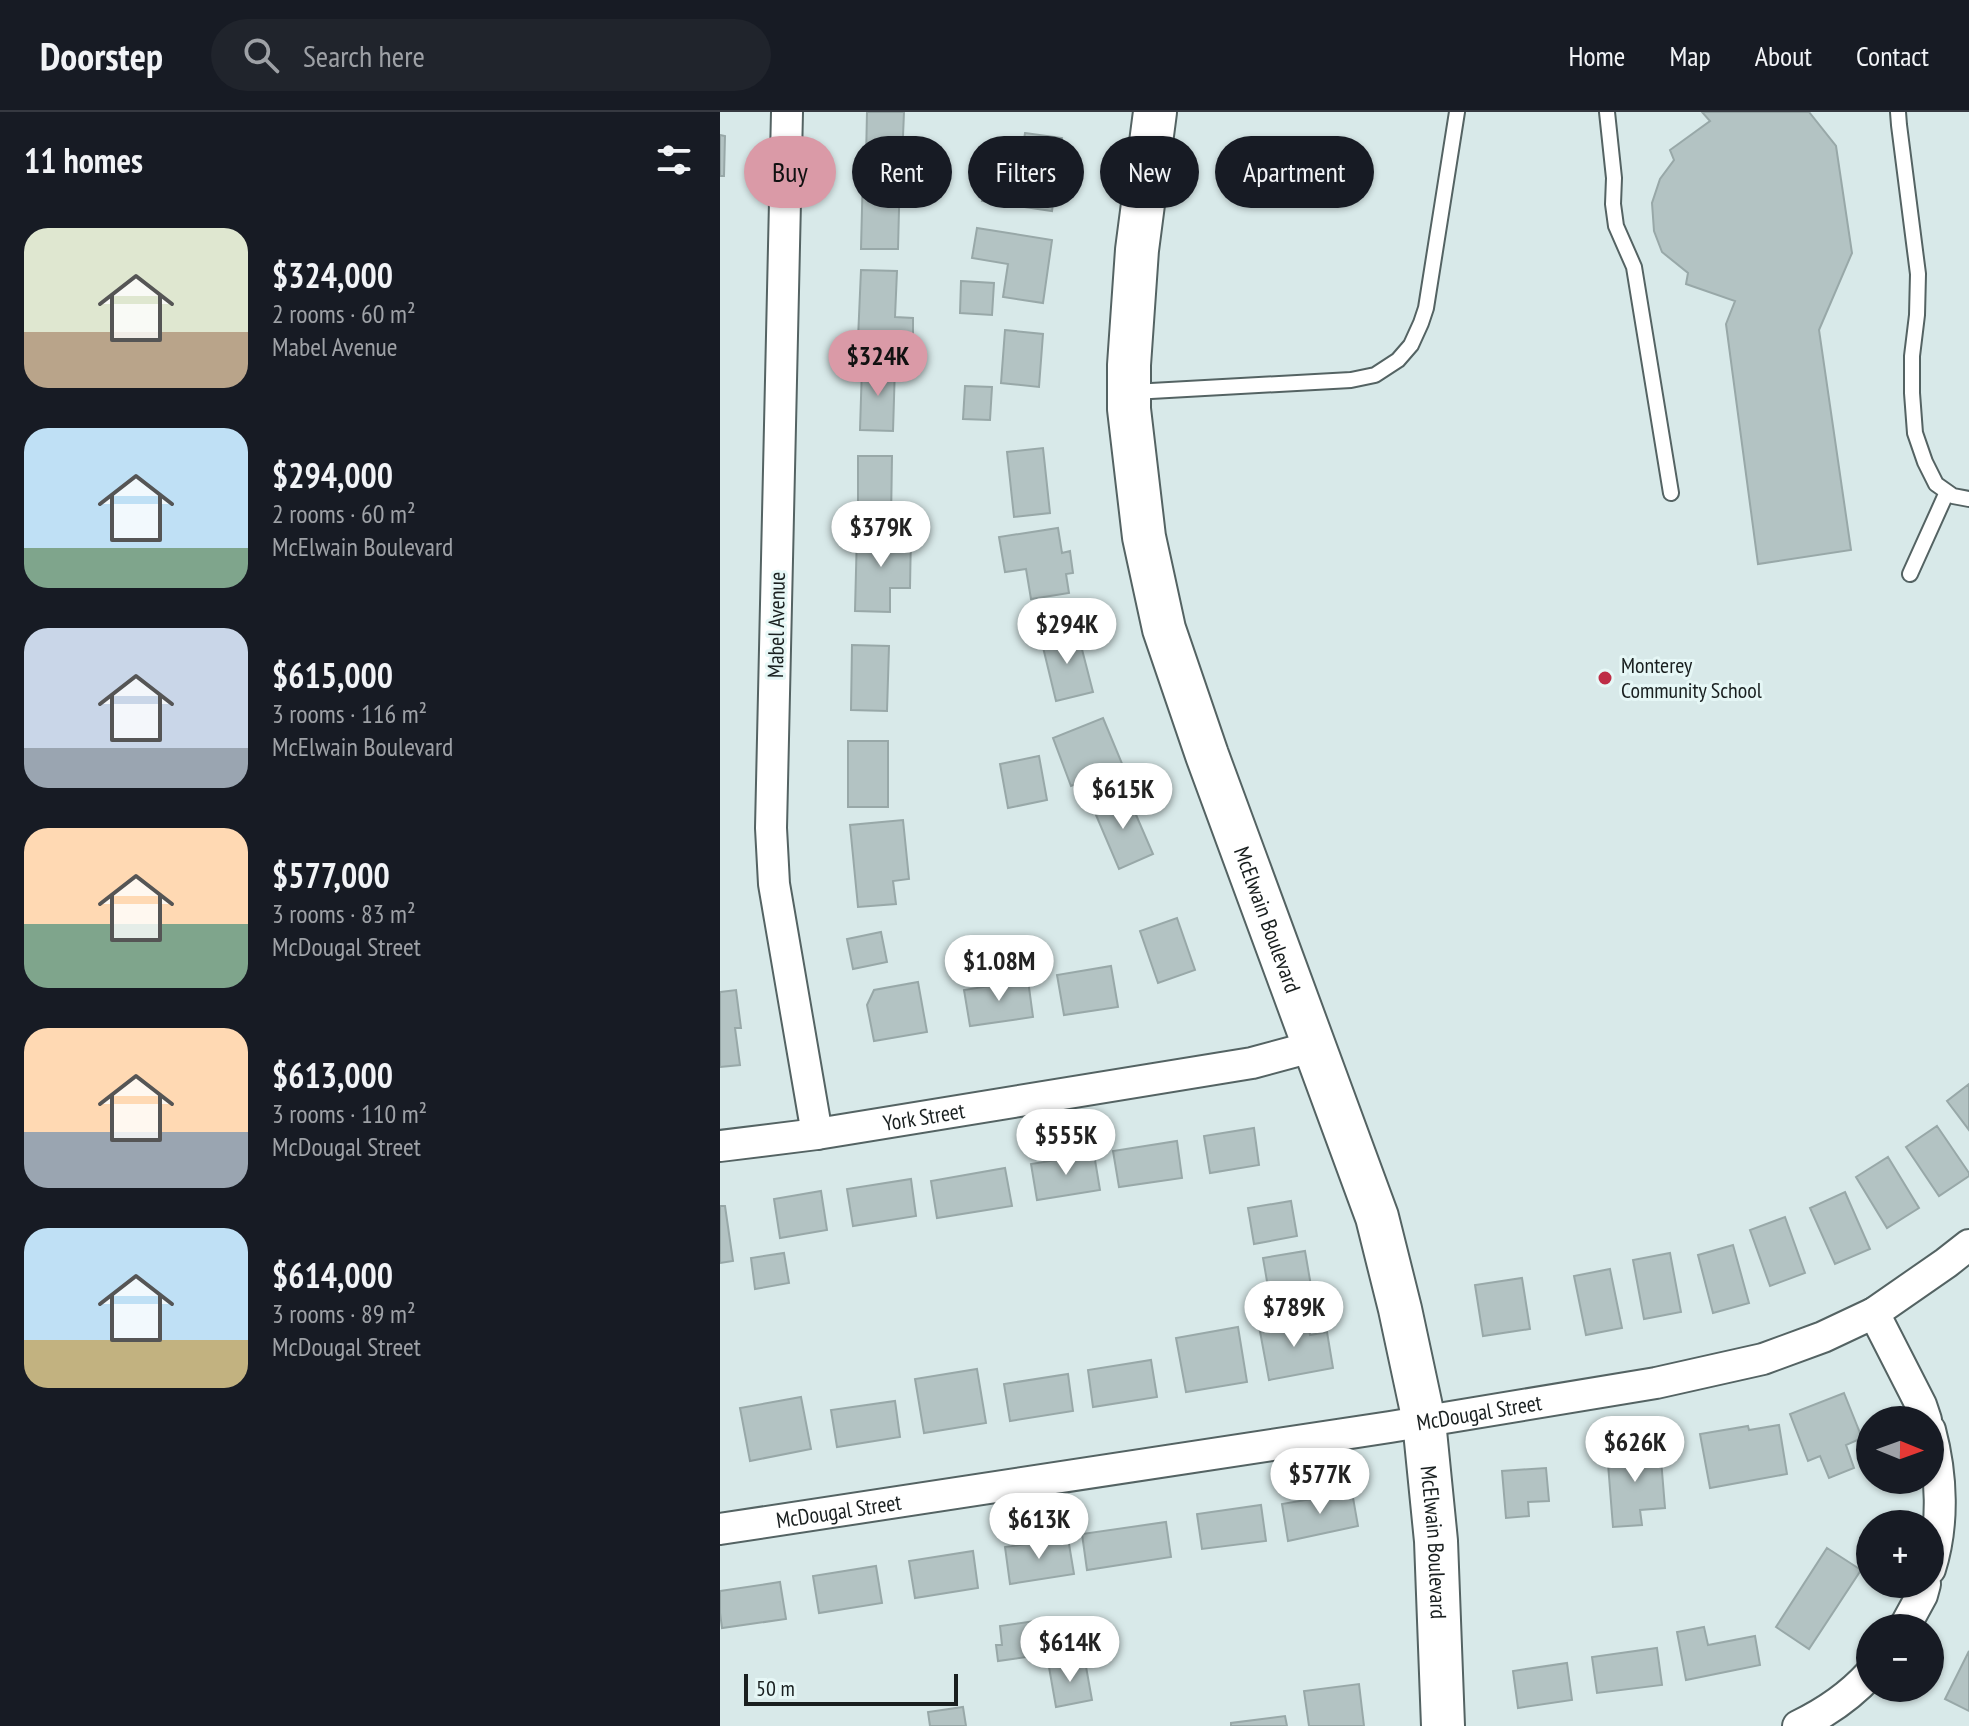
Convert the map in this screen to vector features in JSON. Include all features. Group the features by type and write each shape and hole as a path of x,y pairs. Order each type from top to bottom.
{"street":[{"name":"Mabel Avenue","path":"787,112 771,828 774,884 817,1134"},
{"name":"McElwain Boulevard","path":"1155,112 1137,250 1129,365 1129,409 1144,537 1164,629 1207,755 1377,1217 1424,1421 1436,1541 1443,1726"},
{"name":"York Street","path":"720,1146 817,1134 1252,1063 1315,1046"},
{"name":"McDougal Street","path":"720,1529 1424,1421 1656,1383 1763,1359 1823,1337 1874,1313 1969,1245"},
{"path":"1874,1313 1921,1406"},
{"path":"1798,1726 1839,1702 1856,1687"}],"lane":[{"path":"1129,392 1351,380 1375,375 1398,360 1411,345 1426,308 1457,112"},
{"path":"1607,112 1616,226 1634,267 1671,493"},
{"path":"1898,112 1918,274 1912,356 1915,433 1936,484 1953,496 1969,499"},
{"path":"1910,574 1947,492"}],"building":[{"path":"867,112 904,112 903,136 866,136"},
{"path":"1702,112 1809,112 1836,146 1852,253 1819,330 1851,550 1758,564 1726,324 1735,301 1686,284 1688,273 1662,252 1654,231 1652,203 1660,179 1674,160 1670,150 1710,121"},
{"path":"720,135 725,136 724,176 720,176"},
{"path":"862,208 899,208 898,249 861,249"},
{"path":"977,228 1052,240 1043,303 1003,297 1008,264 972,258"},
{"path":"861,270 897,271 895,317 913,318 913,340 858,339"},
{"path":"961,281 994,283 992,315 960,313"},
{"path":"1005,330 1043,334 1039,387 1001,383"},
{"path":"862,366 895,366 893,431 860,430"},
{"path":"965,386 992,387 990,420 963,419"},
{"path":"1043,448 1050,513 1014,517 1007,452"},
{"path":"858,456 892,456 891,521 858,521"},
{"path":"1058,528 1062,553 1070,551 1073,573 1066,574 1069,593 1031,599 1026,569 1005,572 999,537"},
{"path":"857,532 911,533 910,588 890,588 890,612 855,611"},
{"path":"1077,630 1093,692 1056,701 1041,639"},
{"path":"852,645 889,646 887,711 851,710"},
{"path":"1103,718 1123,766 1071,786 1053,738"},
{"path":"848,741 888,741 888,807 848,807"},
{"path":"1039,756 1047,800 1008,808 1000,764"},
{"path":"1127,794 1153,854 1119,869 1093,808"},
{"path":"903,820 909,879 893,881 896,904 858,907 850,825"},
{"path":"1177,918 1195,970 1158,983 1140,931"},
{"path":"881,932 887,962 853,969 847,939"},
{"path":"1111,966 1118,1007 1064,1015 1057,975"},
{"path":"1028,980 1033,1017 970,1026 964,990"},
{"path":"918,982 927,1032 874,1041 867,1005 874,990"},
{"path":"736,990 741,1028 735,1028 740,1065 720,1067 720,992"},
{"path":"1969,1084 1969,1130 1947,1101"},
{"path":"1937,1126 1969,1173 1939,1196 1906,1147"},
{"path":"1254,1128 1259,1165 1210,1173 1204,1136"},
{"path":"1177,1141 1182,1178 1119,1187 1113,1151"},
{"path":"1094,1154 1100,1190 1037,1200 1031,1164"},
{"path":"1888,1157 1919,1208 1887,1228 1856,1177"},
{"path":"1005,1168 1012,1206 937,1218 931,1181"},
{"path":"911,1179 916,1216 853,1226 847,1189"},
{"path":"821,1191 827,1230 780,1238 774,1199"},
{"path":"1845,1192 1870,1249 1835,1264 1810,1208"},
{"path":"1291,1201 1297,1236 1254,1244 1248,1208"},
{"path":"720,1206 725,1206 733,1261 720,1263"},
{"path":"1785,1217 1805,1273 1770,1286 1750,1230"},
{"path":"1733,1245 1749,1303 1713,1313 1698,1255"},
{"path":"1305,1251 1311,1286 1269,1293 1263,1258"},
{"path":"784,1253 789,1283 755,1289 751,1258"},
{"path":"1670,1253 1681,1312 1644,1319 1633,1260"},
{"path":"1610,1269 1622,1328 1586,1335 1574,1276"},
{"path":"1522,1278 1530,1329 1483,1336 1475,1285"},
{"path":"1307,1317 1310,1335 1327,1332 1333,1368 1269,1380 1259,1326"},
{"path":"1238,1327 1247,1382 1186,1392 1176,1338"},
{"path":"1151,1360 1157,1397 1093,1407 1088,1370"},
{"path":"977,1369 986,1423 924,1433 915,1379"},
{"path":"1068,1374 1073,1411 1010,1421 1004,1384"},
{"path":"1844,1393 1856,1423 1856,1441 1846,1445 1854,1468 1829,1478 1820,1456 1808,1461 1790,1414"},
{"path":"801,1397 811,1449 750,1461 740,1408"},
{"path":"895,1401 900,1437 837,1447 831,1410"},
{"path":"1779,1425 1787,1474 1710,1488 1700,1434 1748,1426 1749,1430"},
{"path":"1660,1447 1665,1508 1640,1510 1642,1525 1613,1527 1607,1451"},
{"path":"1546,1468 1549,1501 1528,1502 1529,1516 1506,1518 1502,1471"},
{"path":"1352,1492 1358,1526 1288,1541 1282,1504"},
{"path":"1261,1505 1266,1541 1202,1549 1197,1514"},
{"path":"1166,1522 1171,1557 1087,1570 1082,1534"},
{"path":"1068,1538 1074,1574 1010,1584 1005,1547"},
{"path":"1827,1548 1856,1567 1856,1578 1809,1649 1776,1627"},
{"path":"973,1551 978,1588 915,1598 909,1561"},
{"path":"876,1566 882,1603 819,1613 813,1576"},
{"path":"780,1582 786,1619 722,1628 720,1591"},
{"path":"1043,1620 1047,1654 998,1661 996,1645 1002,1645 1000,1626"},
{"path":"1704,1627 1708,1645 1755,1636 1760,1665 1686,1680 1677,1632"},
{"path":"1657,1648 1662,1685 1597,1693 1592,1657"},
{"path":"1969,1651 1969,1711 1945,1699"},
{"path":"1085,1661 1092,1700 1056,1707 1049,1667"},
{"path":"1567,1663 1572,1700 1518,1708 1513,1671"},
{"path":"1359,1684 1364,1726 1309,1726 1304,1691"},
{"path":"963,1707 966,1726 930,1726 928,1712"},
{"path":"1285,1716 1287,1726 1231,1726 1231,1723"}],"place":[{"name":"Monterey Community School","path":"1605,678"}]}
